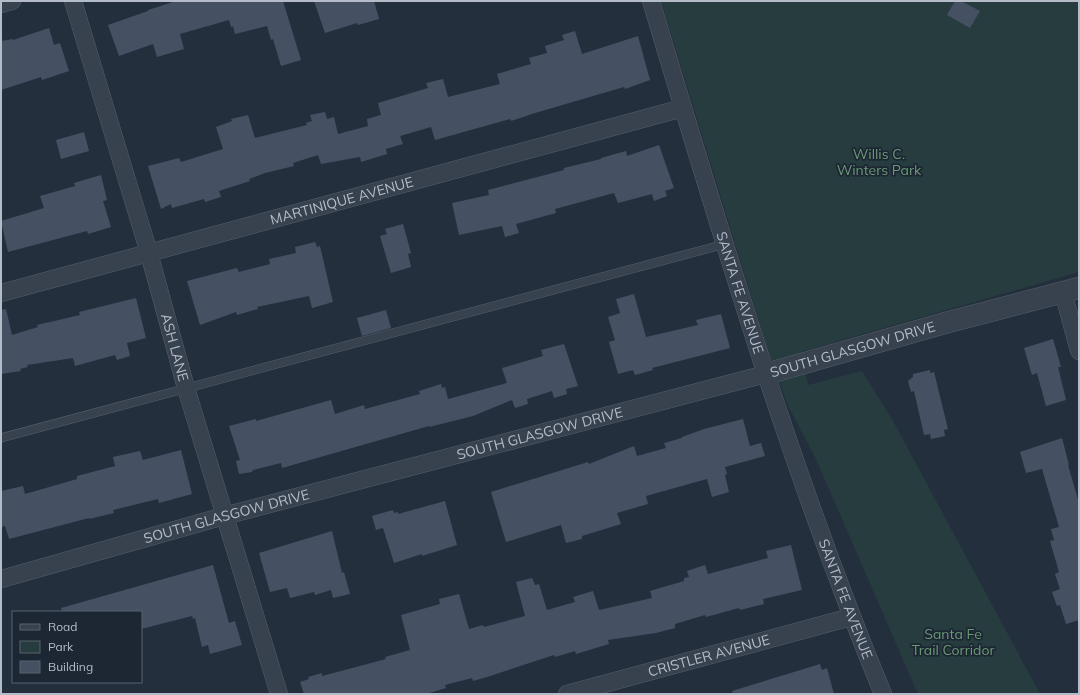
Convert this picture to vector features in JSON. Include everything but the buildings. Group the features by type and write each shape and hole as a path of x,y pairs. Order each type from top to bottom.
{"street":[{"path":"1,4 12,1"},
{"name":"ASH LANE","path":"73,1 149,253 186,388 224,516 279,694"},
{"name":"SANTA FE AVENUE","path":"651,1 766,374 851,617 883,694"},
{"name":"MARTINIQUE AVENUE","path":"1,294 683,108"},
{"path":"1071,290 1079,351"},
{"name":"SOUTH GLASGOW DRIVE","path":"1,579 224,516 766,374 945,323 1071,290"},
{"name":"CRISTLER AVENUE","path":"567,694 851,617"}],"lane":[{"path":"1,438 725,244"}],"green space":[{"name":"Willis C. Winters Park","path":"661,1 1079,1 1079,272 801,352 808,385 862,371 892,419 1040,694 918,694 815,457 788,406 767,348"}],"park label":[{"name":"Santa Fe Trail Corridor","path":"953,642"}]}
